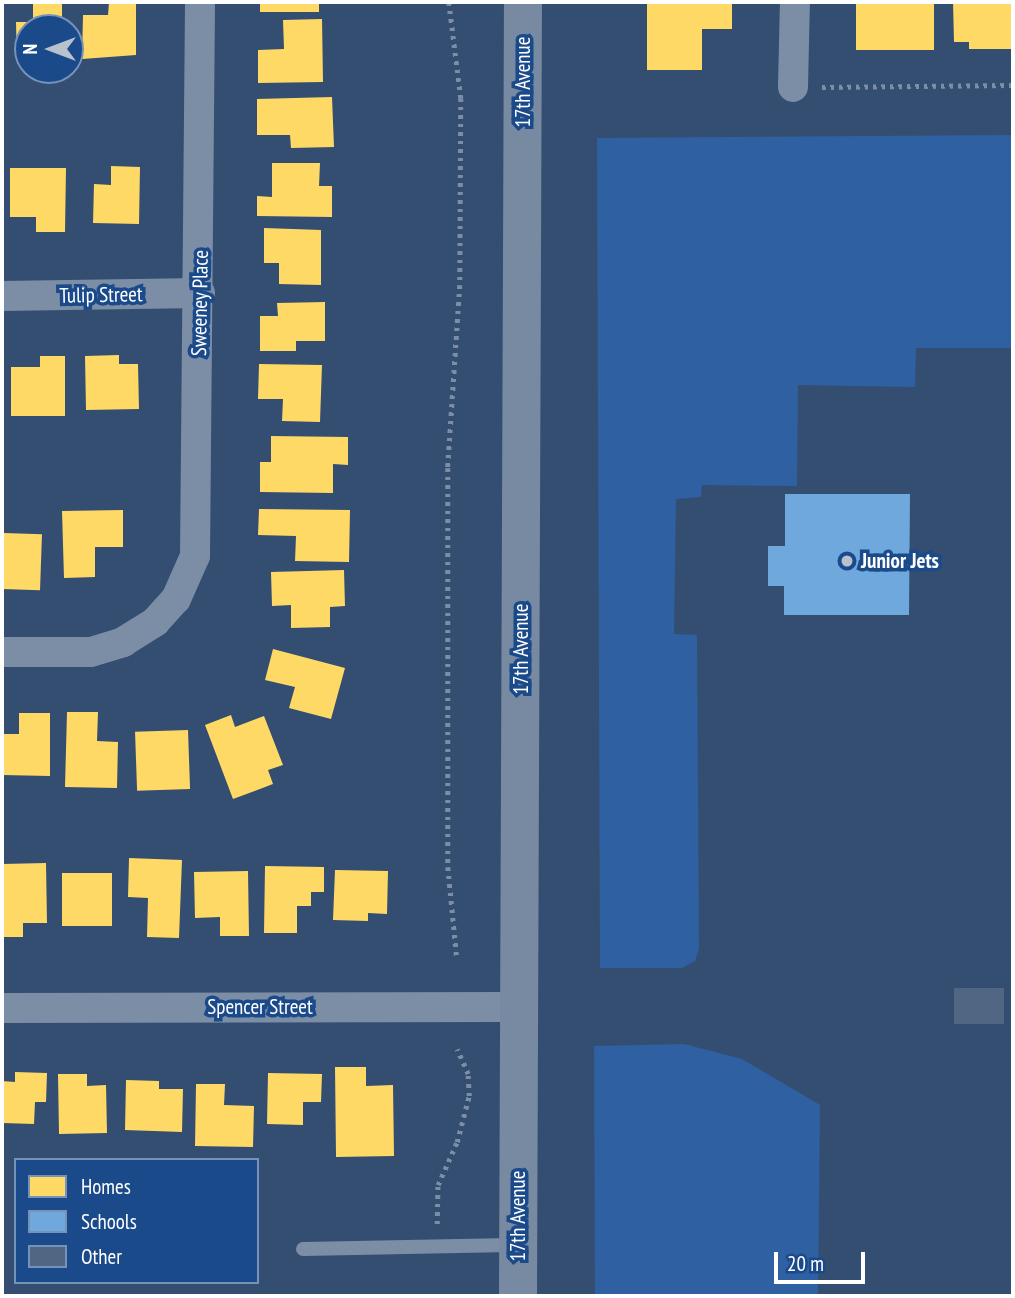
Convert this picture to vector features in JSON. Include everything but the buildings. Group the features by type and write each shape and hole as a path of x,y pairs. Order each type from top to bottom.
{"main road":[{"name":"17th Avenue","path":"518,1296 523,2"}],"street":[{"name":"Sweeney Place","path":"2,652 91,652 123,642 155,622 176,599 195,556 200,293 200,2"},
{"path":"793,87 795,2"},
{"name":"Tulip Street","path":"2,296 200,293"},
{"name":"Spencer Street","path":"2,1008 519,1007"}],"lane":[{"path":"303,1249 518,1245"}],"path":[{"path":"449,2 460,98 460,285 449,468 449,867 457,959"},
{"path":"793,87 1013,85"},
{"path":"437,1224 438,1185 457,1142 468,1096 468,1074 457,1049"}],"shaded area":[{"path":"1013,135 1013,348 916,348 915,387 798,385 797,486 702,485 701,497 676,499 674,634 697,635 699,949 695,961 682,968 600,968 597,138"},
{"path":"684,1044 742,1059 820,1105 818,1296 595,1296 594,1046"}],"place":[{"name":"Junior Jets","path":"847,561"}]}
